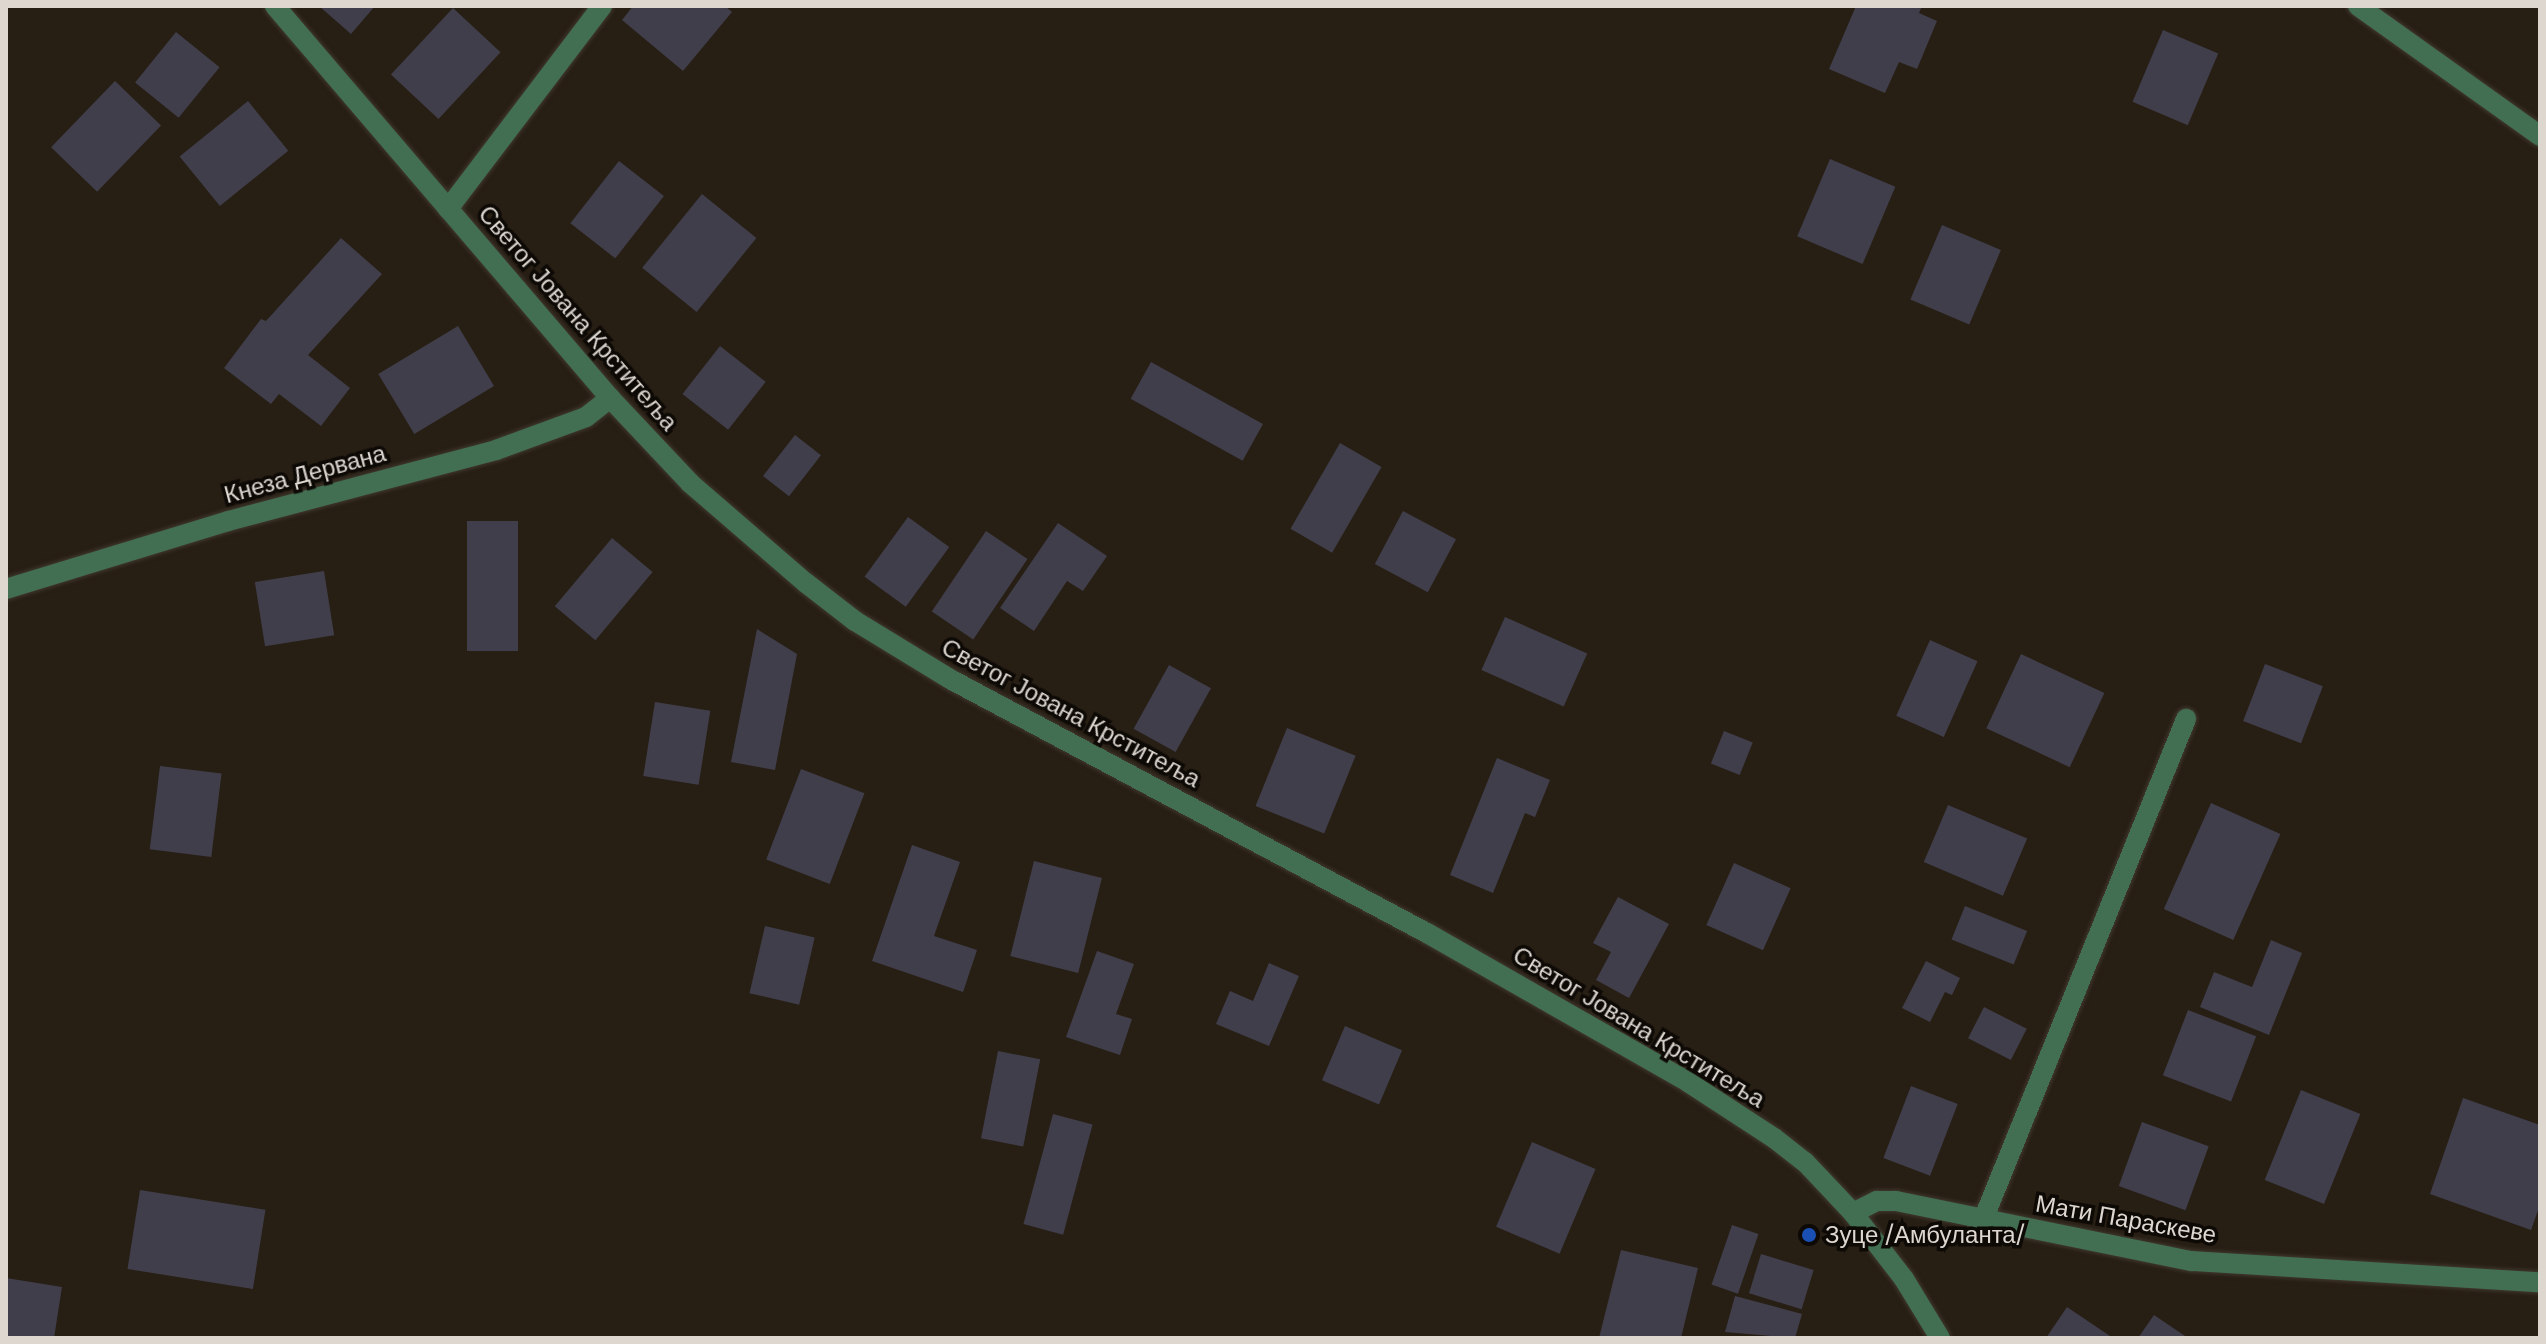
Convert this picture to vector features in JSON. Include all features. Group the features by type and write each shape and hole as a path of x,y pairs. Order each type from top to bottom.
{"street":[{"name":"Светог Јована Крститеља","path":"275,6 610,398 747,535 882,638 1427,933 1688,1082 1805,1162 1853,1213 1904,1279 1940,1338"},
{"path":"448,209 602,6"},
{"path":"2358,6 2540,136"},
{"name":"Кнеза Дервана","path":"6,589 228,521 496,450 586,417 610,398"},
{"path":"1983,1220 2186,719"},
{"name":"Мати Параскеве","path":"1853,1213 1877,1201 1896,1201 2192,1261 2540,1282"}],"building":[{"path":"319,6 375,6 351,34"},
{"path":"633,6 725,6 732,12 683,71 622,20"},
{"path":"1856,6 1922,6 1919,13 1937,21 1917,69 1899,62 1885,93 1829,69"},
{"path":"453,8 501,52 438,119 391,75"},
{"path":"2163,30 2218,53 2188,125 2133,102"},
{"path":"176,32 220,67 179,118 135,83"},
{"path":"115,81 161,125 97,192 51,147"},
{"path":"248,101 288,151 220,206 180,156"},
{"path":"1830,159 1895,187 1863,264 1797,236"},
{"path":"619,161 664,196 615,258 570,223"},
{"path":"702,194 756,238 697,312 642,268"},
{"path":"1942,225 2001,250 1969,325 1910,300"},
{"path":"341,238 382,274 308,355 350,388 321,426 279,394 271,404 224,368 261,319 266,321"},
{"path":"458,326 494,386 414,434 378,374"},
{"path":"720,346 766,382 728,430 682,394"},
{"path":"1151,362 1263,424 1243,461 1131,399"},
{"path":"795,435 821,455 789,496 763,476"},
{"path":"1340,443 1382,467 1332,553 1290,529"},
{"path":"1403,511 1456,539 1428,592 1375,564"},
{"path":"908,517 949,547 906,607 865,577"},
{"path":"467,521 518,521 518,651 467,651"},
{"path":"1058,523 1107,556 1083,591 1067,581 1034,631 1000,608"},
{"path":"986,531 1027,559 973,639 932,611"},
{"path":"612,538 653,572 595,640 555,606"},
{"path":"324,571 334,635 265,646 255,582"},
{"path":"1505,617 1587,654 1564,707 1481,670"},
{"path":"757,629 797,654 775,770 731,762"},
{"path":"1930,640 1978,661 1944,737 1896,716"},
{"path":"2021,654 2104,693 2070,767 1986,728"},
{"path":"2265,664 2323,686 2301,743 2243,721"},
{"path":"1169,665 1211,688 1176,752 1134,729"},
{"path":"655,702 710,711 699,785 643,776"},
{"path":"1287,728 1356,756 1324,834 1256,806"},
{"path":"1724,731 1753,743 1740,775 1711,763"},
{"path":"1497,758 1550,780 1535,817 1525,813 1493,893 1450,875"},
{"path":"160,766 222,774 211,857 150,849"},
{"path":"801,769 864,793 830,884 766,860"},
{"path":"2211,803 2280,834 2233,940 2164,909"},
{"path":"1948,805 2027,839 2003,896 1924,862"},
{"path":"912,845 960,862 934,936 977,950 963,992 872,961"},
{"path":"1034,861 1102,878 1078,973 1010,956"},
{"path":"1734,863 1791,888 1763,950 1706,925"},
{"path":"1618,897 1669,924 1629,998 1596,980 1611,952 1593,943"},
{"path":"1965,906 2027,931 2014,964 1952,939"},
{"path":"765,926 815,937 799,1005 749,993"},
{"path":"2271,940 2302,953 2269,1035 2200,1007 2214,972 2252,987"},
{"path":"1097,951 1134,964 1116,1014 1132,1019 1120,1055 1066,1037"},
{"path":"1926,961 1960,978 1952,995 1945,992 1930,1022 1902,1008"},
{"path":"1269,963 1299,976 1269,1046 1216,1024 1230,991 1253,1001"},
{"path":"1984,1007 2027,1029 2011,1060 1968,1038"},
{"path":"2188,1010 2256,1036 2231,1102 2163,1075"},
{"path":"1345,1026 1402,1050 1379,1105 1322,1080"},
{"path":"998,1051 1040,1059 1023,1147 981,1138"},
{"path":"1911,1086 1958,1104 1930,1176 1883,1158"},
{"path":"2301,1090 2360,1114 2324,1204 2265,1180"},
{"path":"2463,1098 2540,1125 2540,1205 2531,1230 2430,1194"},
{"path":"1053,1114 1093,1125 1063,1235 1023,1224"},
{"path":"2142,1122 2209,1146 2185,1210 2119,1186"},
{"path":"1532,1142 1596,1169 1560,1254 1496,1227"},
{"path":"140,1190 265,1210 253,1289 127,1269"},
{"path":"1732,1225 1758,1234 1738,1294 1711,1285"},
{"path":"1621,1250 1698,1268 1681,1338 1599,1338"},
{"path":"1761,1254 1814,1270 1802,1309 1749,1293"},
{"path":"6,1278 62,1287 54,1338 6,1336"},
{"path":"1735,1296 1802,1314 1795,1338 1725,1332"},
{"path":"2067,1307 2110,1336 2109,1338 2046,1338"},
{"path":"2154,1315 2188,1338 2138,1338"}],"place":[{"name":"Зуце /Амбуланта/","path":"1809,1235"}]}
